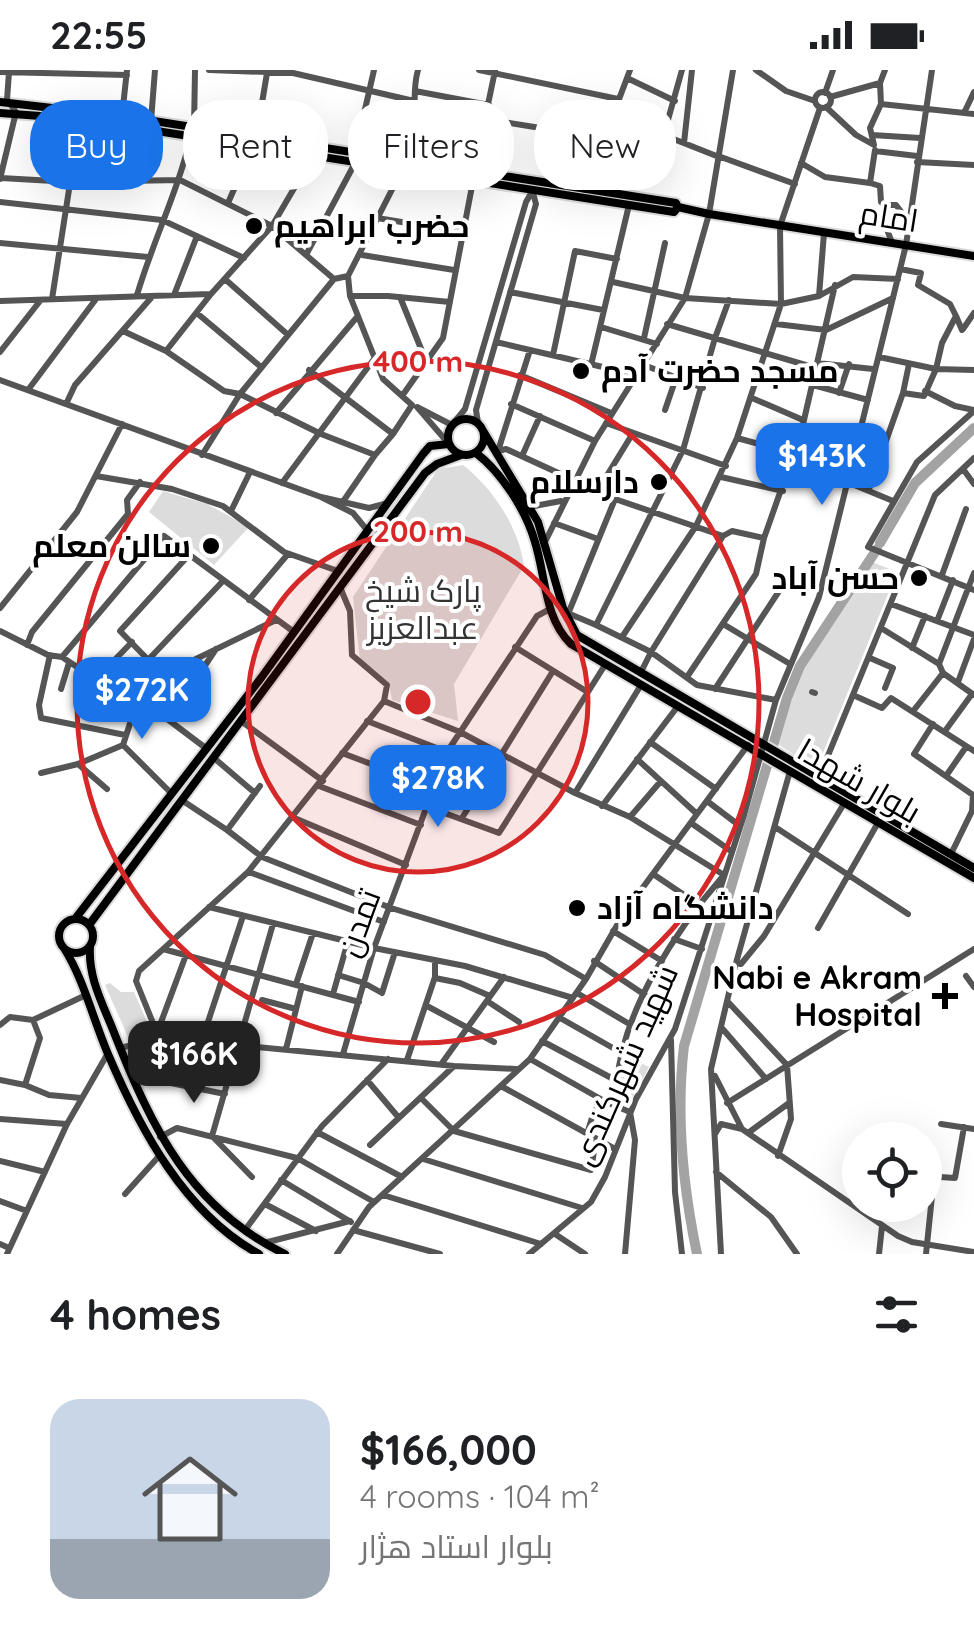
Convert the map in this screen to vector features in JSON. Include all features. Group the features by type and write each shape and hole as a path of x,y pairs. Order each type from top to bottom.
{"main road":[{"path":"4,101 30,104"},
{"path":"0,113 30,114"},
{"path":"514,183 534,187"},
{"path":"550,190 674,212 678,208 676,202 585,190"},
{"name":"امام","path":"678,208 974,256"},
{"path":"448,444 452,425 462,419 480,426 498,451 546,540 566,613"},
{"path":"89,925 430,468 476,452 484,439 480,426"},
{"path":"259,1254 231,1236 160,1156 108,1053 60,939 61,929 76,920 207,749 430,446 448,444 461,455"},
{"path":"476,452 503,482 534,538 550,609 562,602"},
{"path":"389,503 398,509"},
{"path":"338,571 347,578"},
{"name":"بلوار شهدا","path":"550,609 562,635 606,665 844,802 879,816 974,868"},
{"name":"بلوار شهدا","path":"566,613 577,635 820,775 974,878"},
{"path":"172,794 182,801"},
{"path":"76,920 89,925"},
{"path":"89,925 93,937 93,981 160,1137 208,1197 262,1243 285,1254"},
{"path":"64,948 76,954 90,947"},
{"path":"108,1053 120,1048"}],"street":[{"path":"153,100 154,70"},
{"path":"194,100 195,70"},
{"path":"209,70 293,72 410,100"},
{"path":"367,100 374,70"},
{"path":"414,100 418,70"},
{"path":"479,70 618,99 629,74 673,100"},
{"path":"675,100 682,70"},
{"path":"684,143 692,70"},
{"path":"546,540 595,440 685,298 709,214 733,70"},
{"path":"756,70 786,90 820,105 874,148 918,159 974,166"},
{"path":"622,637 696,526 726,466 752,398 781,304 780,226 820,105 828,95 833,70"},
{"path":"870,183 874,148 870,128 881,104 884,70"},
{"name":"شهید شهرکندی","path":"529,1254 591,1202 630,1112 671,1039 702,949 764,755 776,700 819,597 906,245 932,70"},
{"path":"30,180 0,179 16,112 4,101 6,71 127,72 124,100"},
{"path":"263,100 269,72"},
{"path":"490,100 495,72"},
{"path":"820,105 818,94 880,83"},
{"path":"415,91 466,100"},
{"path":"964,114 974,92"},
{"path":"881,104 974,114"},
{"path":"872,135 920,138"},
{"path":"676,139 795,184"},
{"path":"801,164 825,177 880,186 881,202 896,205 909,222"},
{"path":"137,295 183,168"},
{"path":"305,255 348,177"},
{"path":"163,180 180,180 272,226 334,279"},
{"path":"414,406 452,425 465,408 526,202 534,187"},
{"path":"52,299 69,190"},
{"path":"228,204 234,190"},
{"path":"166,351 272,226 293,190"},
{"path":"392,190 348,276 350,296 383,379 448,444"},
{"path":"402,396 442,338 471,190"},
{"path":"480,426 476,410 536,204 534,190"},
{"path":"0,202 162,220 244,258"},
{"path":"591,365 629,205"},
{"path":"886,206 884,221 892,243"},
{"path":"377,218 463,232"},
{"path":"819,296 824,233"},
{"path":"174,296 197,236"},
{"path":"0,243 148,256"},
{"path":"644,338 664,243"},
{"path":"552,354 575,251 618,259"},
{"path":"361,255 454,270"},
{"path":"900,270 921,273 918,285 950,304 962,330 974,313"},
{"path":"202,454 240,394 288,334 334,279 348,276"},
{"path":"613,282 685,298 781,304 819,296 866,276 898,280"},
{"path":"226,280 288,334"},
{"path":"687,678 756,574 764,538 795,452 835,286"},
{"path":"510,292 604,310"},
{"path":"0,301 212,294"},
{"path":"350,296 450,302"},
{"path":"66,402 75,386 152,297"},
{"path":"400,297 426,361"},
{"path":"776,324 826,330 894,297"},
{"path":"28,390 96,298"},
{"path":"0,352 41,300"},
{"path":"596,626 683,450 730,300"},
{"path":"198,314 261,367"},
{"path":"904,393 924,396 956,316"},
{"path":"276,412 358,317"},
{"path":"667,324 765,355 817,365 849,364 873,369"},
{"path":"601,328 657,344"},
{"path":"124,331 166,351 224,392 240,394 320,434 374,455"},
{"path":"496,342 637,375"},
{"path":"530,350 498,451 522,456 615,499 723,536"},
{"path":"879,357 936,369 974,370"},
{"path":"282,484 374,359"},
{"path":"839,394 849,364"},
{"path":"869,489 904,393 909,364"},
{"path":"644,365 702,388"},
{"path":"310,370 393,434"},
{"path":"520,374 612,414"},
{"path":"665,410 676,378"},
{"path":"0,380 321,498 369,508 389,503"},
{"path":"813,385 868,400"},
{"path":"925,391 955,406 974,410"},
{"path":"752,398 803,420"},
{"path":"511,404 595,440"},
{"path":"342,503 414,406"},
{"path":"971,589 868,547 917,462 974,410"},
{"path":"522,456 540,416"},
{"path":"606,423 726,466"},
{"path":"0,608 77,512 122,424"},
{"path":"598,490 633,432"},
{"path":"737,438 851,469"},
{"path":"820,775 936,495 974,458"},
{"path":"962,469 974,484"},
{"path":"231,512 250,472"},
{"path":"96,476 172,489 231,512 288,554 338,571"},
{"path":"720,476 783,491"},
{"path":"28,645 32,632 128,514 127,500 140,482"},
{"path":"847,482 893,501"},
{"path":"321,498 360,518 368,530 385,526"},
{"path":"615,499 566,613 651,652 698,684 776,700"},
{"path":"529,507 562,501"},
{"path":"942,575 966,509"},
{"path":"554,523 598,540"},
{"path":"641,672 723,536 732,531 764,538"},
{"path":"61,689 66,660 164,536 294,632"},
{"path":"249,600 288,554"},
{"path":"163,676 150,658 120,631 188,556"},
{"path":"939,664 974,573"},
{"path":"937,620 953,580"},
{"path":"150,658 222,582"},
{"path":"716,689 783,585"},
{"path":"159,1035 136,981 138,971 262,857 384,701 387,685 352,655 350,611 340,587"},
{"path":"890,604 974,637 958,682"},
{"name":"تمدن","path":"343,1054 374,948 447,752 537,616 550,609"},
{"path":"912,648 925,616"},
{"path":"123,744 139,703 163,676 277,620"},
{"path":"723,624 790,664"},
{"path":"881,628 939,664 943,673 973,694 946,731"},
{"path":"0,630 66,660 170,718 207,749"},
{"path":"96,679 132,642"},
{"path":"515,647 586,692"},
{"path":"170,718 217,648"},
{"path":"50,655 39,705 41,718 124,735"},
{"path":"870,658 893,668 886,688"},
{"path":"428,807 499,833 606,665"},
{"path":"462,818 554,671"},
{"path":"914,710 943,673"},
{"path":"575,794 642,685"},
{"path":"853,696 882,708 891,698 972,749 946,776"},
{"path":"384,701 460,732 575,794 630,818 724,875 674,939 620,1052 617,1081 610,1099 594,1111 587,1134"},
{"path":"602,806 679,705"},
{"path":"241,721 321,783 421,825"},
{"path":"367,722 447,752"},
{"path":"934,724 914,754 972,795 973,812 951,854"},
{"path":"336,1254 353,1225 374,1202 530,1059 575,996 613,931 748,746 752,734"},
{"path":"650,742 716,789"},
{"path":"41,773 78,764 123,744"},
{"path":"123,744 172,794"},
{"path":"342,753 435,788"},
{"path":"214,758 258,790 228,830"},
{"path":"637,759 697,814"},
{"path":"78,764 108,789"},
{"path":"721,1254 712,1069 736,963 790,770"},
{"path":"630,818 661,780"},
{"path":"818,928 879,816 889,786"},
{"path":"182,801 262,857 391,908 545,955 586,979"},
{"path":"707,801 740,826"},
{"path":"736,963 741,964 750,956 844,802"},
{"path":"292,817 406,866"},
{"path":"691,823 732,851"},
{"path":"775,826 908,914"},
{"path":"248,872 384,922"},
{"path":"653,874 699,905"},
{"path":"210,907 575,996 631,1025"},
{"path":"202,1040 242,916"},
{"path":"212,1136 273,924"},
{"path":"613,931 662,962"},
{"path":"286,1049 313,933"},
{"path":"674,939 702,949"},
{"path":"333,994 348,941"},
{"path":"727,1102 974,948"},
{"path":"163,949 358,1002"},
{"path":"338,974 382,994 396,952"},
{"path":"159,1035 186,955"},
{"path":"594,961 645,995"},
{"path":"407,1060 427,1006 434,962"},
{"path":"966,976 974,987"},
{"path":"442,1063 504,977"},
{"path":"434,978 460,983 519,1022"},
{"path":"0,1026 10,1017 33,1020 86,995"},
{"path":"262,1000 296,1009"},
{"path":"728,1001 787,1065 791,1119 778,1156"},
{"path":"427,1006 494,1042"},
{"path":"560,1018 620,1052"},
{"path":"25,1085 40,1038 33,1020"},
{"path":"721,1028 766,1079"},
{"path":"120,1048 159,1035 454,1066 518,1069"},
{"path":"671,1039 675,1192 682,1254"},
{"path":"542,1040 617,1081"},
{"path":"0,1244 8,1251 81,1098 108,1053"},
{"path":"245,1230 317,1132 389,1058"},
{"path":"530,1059 630,1112 635,1140 626,1254"},
{"path":"370,1145 454,1066"},
{"path":"712,1069 745,1131"},
{"path":"0,1080 49,1095 81,1098"},
{"path":"367,1080 399,1118"},
{"path":"171,1083 225,1094"},
{"path":"501,1086 614,1150"},
{"path":"422,1098 454,1131 606,1174"},
{"path":"745,1131 790,1102"},
{"path":"0,1119 68,1124"},
{"path":"714,1135 722,1124 745,1131 882,1226 912,1242 974,1252"},
{"path":"942,1124 974,1129"},
{"path":"160,1137 178,1128 297,1158 374,1202"},
{"path":"942,1177 955,1178 964,1128"},
{"path":"317,1132 402,1177"},
{"path":"212,1136 252,1177"},
{"path":"590,1170 596,1139"},
{"path":"125,1194 160,1156"},
{"path":"423,1158 584,1208"},
{"path":"0,1161 45,1172"},
{"path":"715,1171 771,1216 797,1254"},
{"path":"282,1180 353,1225 440,1254"},
{"path":"383,1194 542,1244"},
{"path":"0,1201 27,1211"},
{"path":"264,1204 317,1231"},
{"path":"926,1254 928,1222"},
{"path":"262,1243 353,1225"},
{"path":"879,1254 882,1226"},
{"path":"555,1234 585,1254"},
{"path":"719,1244 730,1254"}],"green space":[{"name":"پارک شیخ عبدالعزیز","path":"463,465 503,510 517,537 524,566 454,684 458,721 392,700 389,683 360,661 353,597 438,469"},
{"name":"سالن معلم","path":"163,491 207,504 249,527 214,565 149,512"},
{"path":"872,562 897,572 816,770 775,742 807,662"},
{"path":"110,983 121,992 134,992 151,1031 129,1039 105,985"},
{"path":"624,1055 649,1067 628,1107 615,1101"}],"waterway":[{"path":"880,543 915,483 974,428"},
{"path":"697,1254 682,1150 684,1046 787,698 800,666 877,549"}],"place":[{"name":"حضرب ابراهیم","path":"254,226"},
{"name":"مسجد حضرت آدم","path":"581,371"},
{"name":"دارسلام","path":"659,482"},
{"name":"سالن معلم","path":"211,546"},
{"name":"حسن آباد","path":"919,578"},
{"name":"دانشگاه آزاد","path":"577,908"},
{"name":"Nabi e Akram Hospital","path":"945,996"}]}
